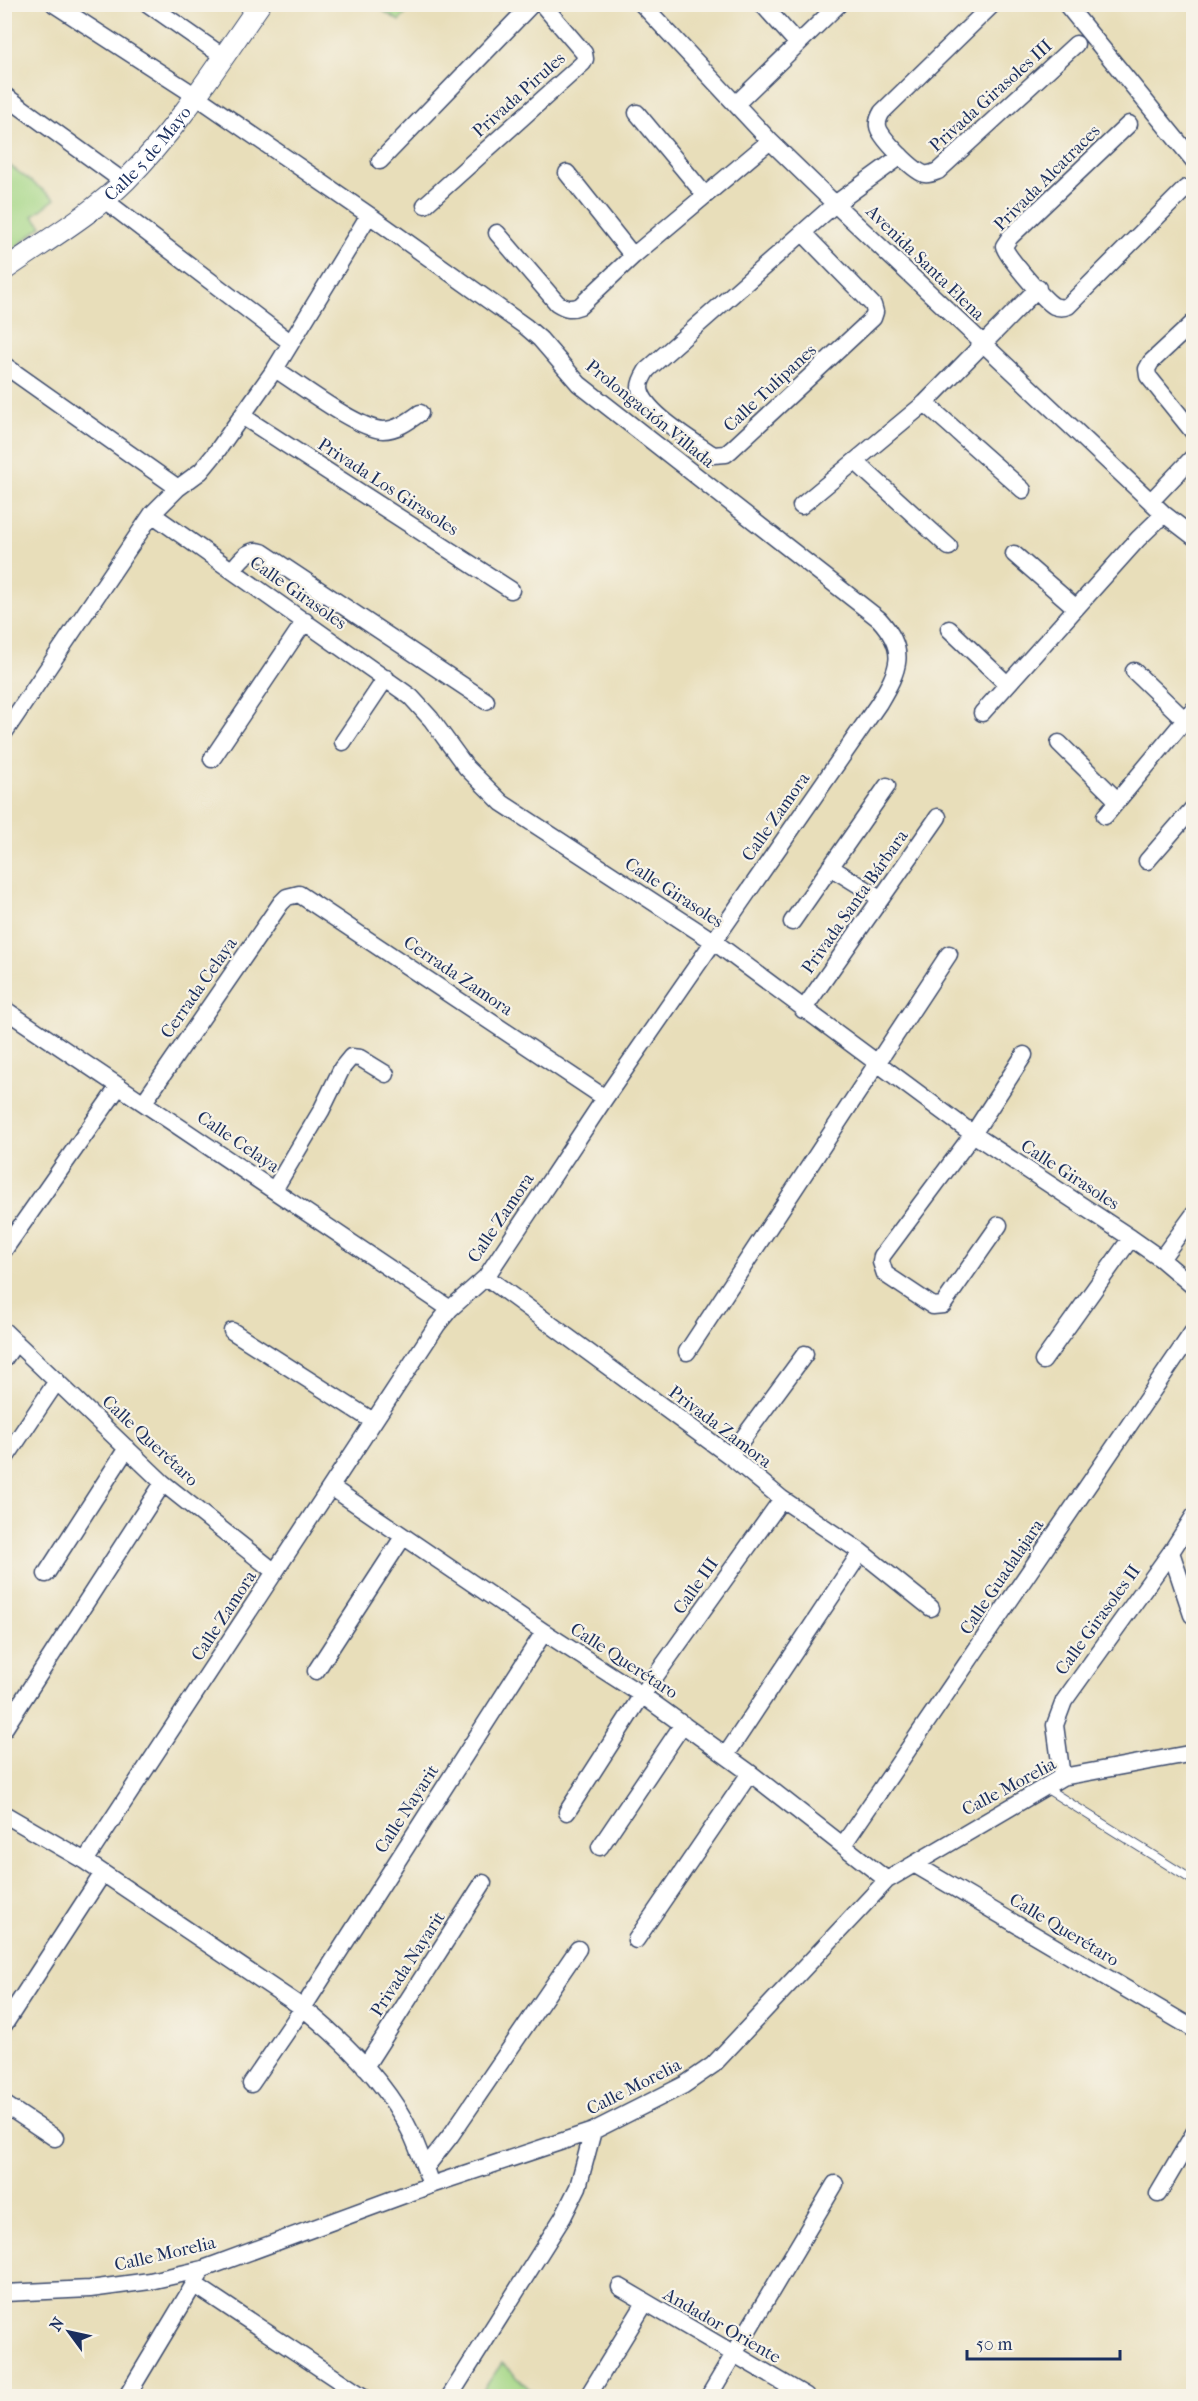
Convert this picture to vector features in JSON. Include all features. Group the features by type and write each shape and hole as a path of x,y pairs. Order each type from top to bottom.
{"street":[{"name":"Prolongación Villada","path":"54,4 196,96 526,327 540,339 579,384 879,619 893,634 898,651"},
{"path":"148,4 224,57"},
{"name":"Calle 5 de Mayo","path":"4,270 103,200 124,182 147,158 196,96 260,4"},
{"path":"380,161 532,4"},
{"name":"Privada Pirules","path":"425,205 583,63 584,53 542,4"},
{"name":"Avenida Santa Elena","path":"642,4 770,141 835,204 1164,513 1194,537"},
{"path":"762,4 798,44"},
{"path":"736,104 839,4"},
{"name":"Privada Girasoles III","path":"993,4 882,112 877,125 879,131 901,156 921,172 926,174 938,171 1077,44"},
{"path":"1066,4 1194,161"},
{"path":"4,95 124,182"},
{"path":"637,113 705,195"},
{"name":"Privada Alcatraces","path":"1130,124 1010,237 1004,246 1008,257 1052,305 1068,306 1186,188"},
{"path":"497,233 557,303 569,309 580,306 633,256 770,141"},
{"path":"835,204 901,156"},
{"path":"567,173 633,256"},
{"path":"103,200 290,342"},
{"name":"Calle Tulipanes","path":"803,232 873,305 875,312 873,318 731,450 726,454 713,455 651,408 640,388 642,380 647,370 803,232 835,204"},
{"path":"4,733 152,514 178,488 201,471 242,416 274,369 369,215"},
{"path":"801,506 925,403 984,346 1038,288"},
{"path":"1194,322 1151,362 1147,369 1148,376 1194,433"},
{"path":"4,365 178,488"},
{"path":"274,369 363,426 384,430 395,428 420,413"},
{"path":"925,403 1023,490"},
{"name":"Privada Los Girasoles","path":"242,416 512,590"},
{"path":"1152,500 1194,456"},
{"path":"856,462 949,547"},
{"path":"982,713 1164,513"},
{"name":"Calle Girasoles","path":"152,514 411,697 466,767 502,803 713,941 973,1134 1131,1238 1161,1259 1194,1287"},
{"path":"232,570 253,550 262,552 486,701"},
{"path":"1014,554 1076,608"},
{"path":"212,759 305,621"},
{"path":"949,629 1007,684"},
{"name":"Calle Zamora","path":"86,1861 437,1325 450,1309 486,1277 605,1098 879,703 890,685 898,651"},
{"path":"1105,816 1189,714 1134,671"},
{"path":"343,742 386,678"},
{"path":"1059,743 1118,800"},
{"path":"792,922 887,786"},
{"path":"1147,861 1194,807"},
{"name":"Privada Santa Bárbara","path":"803,1010 938,817"},
{"path":"830,867 880,898"},
{"name":"Cerrada Zamora","path":"287,897 299,894 605,1098"},
{"name":"Cerrada Celaya","path":"144,1102 287,897"},
{"path":"687,1352 875,1063 949,954"},
{"name":"Calle Celaya","path":"4,1009 450,1309"},
{"path":"999,1226 943,1305 933,1306 885,1274 882,1268 882,1256 973,1134 1024,1055"},
{"path":"274,1190 321,1111 342,1068 351,1057 360,1058 386,1074"},
{"path":"4,1250 119,1086"},
{"path":"1161,1259 1194,1214"},
{"path":"1043,1361 1131,1238"},
{"name":"Privada Zamora","path":"486,1277 730,1456 782,1499 861,1552 931,1608"},
{"name":"Calle Guadalajara","path":"843,1845 1194,1330"},
{"path":"232,1331 374,1421"},
{"path":"4,1359 10,1336"},
{"name":"Calle Querétaro","path":"10,1336 162,1483 275,1572"},
{"path":"730,1456 805,1354"},
{"path":"4,1460 57,1381"},
{"path":"46,1574 127,1448"},
{"path":"4,1729 162,1483"},
{"name":"Calle Querétaro","path":"331,1486 403,1537 683,1724 887,1880"},
{"name":"Calle III","path":"567,1812 642,1695 782,1499"},
{"name":"Calle Girasoles II","path":"1062,1777 1055,1725 1064,1701 1172,1552 1194,1516"},
{"path":"316,1671 403,1537"},
{"path":"726,1755 861,1552"},
{"path":"1172,1552 1192,1615"},
{"name":"Calle Nayarit","path":"303,2008 544,1632"},
{"path":"600,1847 683,1724"},
{"name":"Calle Morelia","path":"4,2293 90,2289 199,2277 431,2185 593,2131 684,2085 713,2066 887,1880 1043,1786 1062,1777 1194,1753"},
{"path":"636,1940 750,1773"},
{"path":"4,1814 86,1861 303,2008 333,2034 387,2094 411,2132 431,2185"},
{"name":"Calle Querétaro","path":"914,1864 1194,2030"},
{"path":"4,2025 103,1873"},
{"name":"Privada Nayarit","path":"365,2067 483,1883"},
{"path":"425,2168 451,2135 578,1949"},
{"path":"251,2084 303,2008"},
{"path":"4,2104 55,2138"},
{"path":"450,2397 563,2217 578,2187 593,2131"},
{"path":"1158,2194 1194,2133"},
{"path":"710,2397 835,2184"},
{"path":"127,2397 199,2277 362,2397"},
{"name":"Andador Oriente","path":"620,2287 806,2397"},
{"path":"588,2397 645,2303"}],"lane":[{"path":"1043,1786 1194,1881"}],"green space":[{"path":"414,4 399,21 374,5"},
{"path":"5,162 55,199 33,216 42,226 5,255"},
{"path":"502,2363 537,2396 479,2396"}]}
